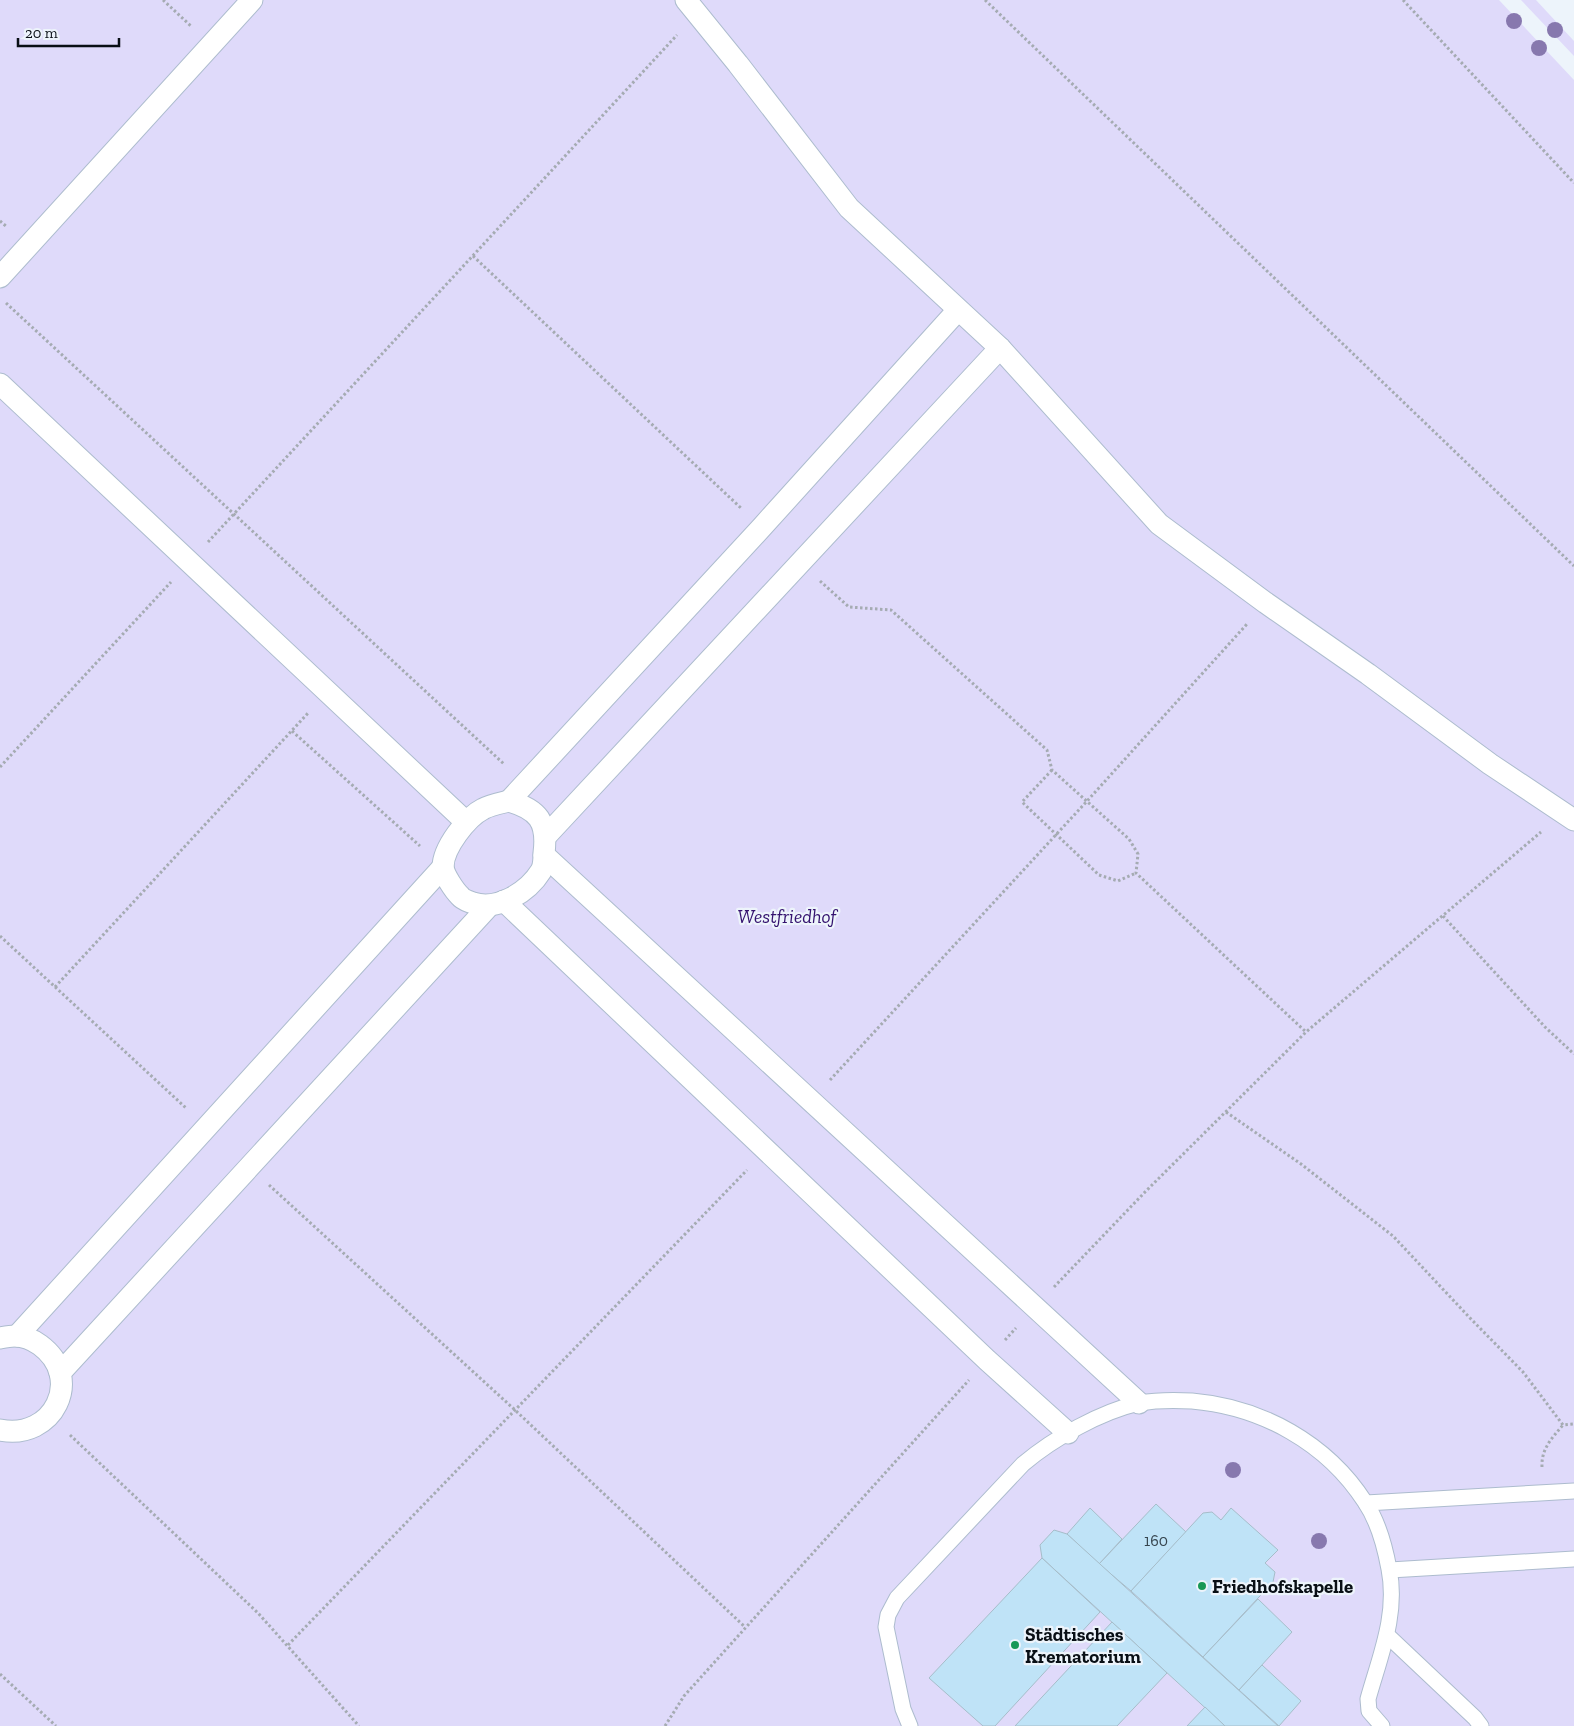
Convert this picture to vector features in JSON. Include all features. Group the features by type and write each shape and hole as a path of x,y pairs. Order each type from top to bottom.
{"street":[{"path":"0,277 252,0"},
{"path":"692,7 849,208 1000,348 1159,524 1490,764 1569,816"},
{"path":"8,1337 207,1127 443,867 447,851 466,822 484,808 508,801 762,528 958,310"},
{"path":"545,846 1000,348"},
{"path":"0,384 466,822"},
{"path":"443,867 451,885 462,899 478,904 497,903 520,893 530,883 542,870 545,846 542,821 524,806 508,801"},
{"path":"545,846 812,1100 1139,1403"},
{"path":"497,903 766,1150 987,1360 1068,1434"},
{"path":"60,1373 249,1166 497,903"},
{"path":"0,1430 12,1433 37,1426 50,1416 57,1405 61,1390 60,1373 56,1361 47,1350 33,1340 8,1337"}],"lane":[{"path":"910,1726 903,1709 887,1636 888,1615 893,1603 1023,1464 1043,1449 1102,1416 1139,1403 1173,1400 1206,1402 1238,1409 1271,1421 1300,1437 1325,1455 1347,1477 1366,1503 1374,1518 1390,1570 1390,1616 1387,1635 1368,1698 1369,1711 1382,1726"},
{"path":"1366,1503 1574,1491"},
{"path":"1390,1570 1574,1559"},
{"path":"1387,1635 1475,1718 1481,1726"}],"path":[{"path":"163,0 211,45"},
{"path":"986,0 1574,566"},
{"path":"1403,0 1574,182"},
{"path":"0,767 473,256 692,7"},
{"path":"473,256 762,528"},
{"path":"0,298 525,783"},
{"path":"812,1100 1266,603"},
{"path":"849,607 891,610 1047,750 1052,770 1088,800 1129,839 1138,854 1136,873"},
{"path":"55,987 328,692"},
{"path":"292,731 443,867"},
{"path":"1052,770 1022,802 1099,875 1118,882 1136,873"},
{"path":"665,1726 684,1696 745,1627 1035,1307 1145,1192 1306,1032 1443,916 1569,816"},
{"path":"1136,873 1306,1032"},
{"path":"1443,916 1545,1027 1574,1054"},
{"path":"0,936 207,1127"},
{"path":"1226,1112 1301,1164 1393,1236 1523,1372 1563,1425"},
{"path":"288,1645 766,1150"},
{"path":"249,1166 515,1410 745,1627"},
{"path":"50,1416 258,1613 359,1726"},
{"path":"1545,1493 1541,1457 1551,1439 1563,1425 1574,1424"},
{"path":"0,1674 56,1726"}],"green space":[{"name":"Westfriedhof","path":"0,0 1499,0 1574,80 1574,1726 0,1726"},
{"path":"1521,0 1536,0 1574,41 1574,56"}],"building":[{"path":"1156,1504 1186,1532 1131,1591 1099,1564"},
{"path":"1090,1508 1122,1539 1099,1564 1067,1534"},
{"name":"Friedhofskapelle","path":"1231,1508 1278,1550 1265,1563 1275,1572 1273,1582 1203,1657 1131,1591 1203,1513 1212,1512 1221,1520"},
{"path":"1054,1530 1067,1534 1278,1726 1225,1726 1042,1558 1040,1545"},
{"name":"Städtisches Krematorium","path":"1042,1558 1100,1612 995,1726 983,1726 929,1678"},
{"path":"1258,1599 1292,1632 1239,1690 1203,1657"},
{"path":"1112,1622 1167,1673 1117,1726 1015,1726"},
{"path":"1262,1665 1301,1701 1279,1726 1239,1690"},
{"path":"1205,1707 1225,1726 1187,1726"}],"place":[{"name":"Friedhofskapelle","path":"1202,1586"},
{"name":"Städtisches Krematorium","path":"1015,1645"}]}
